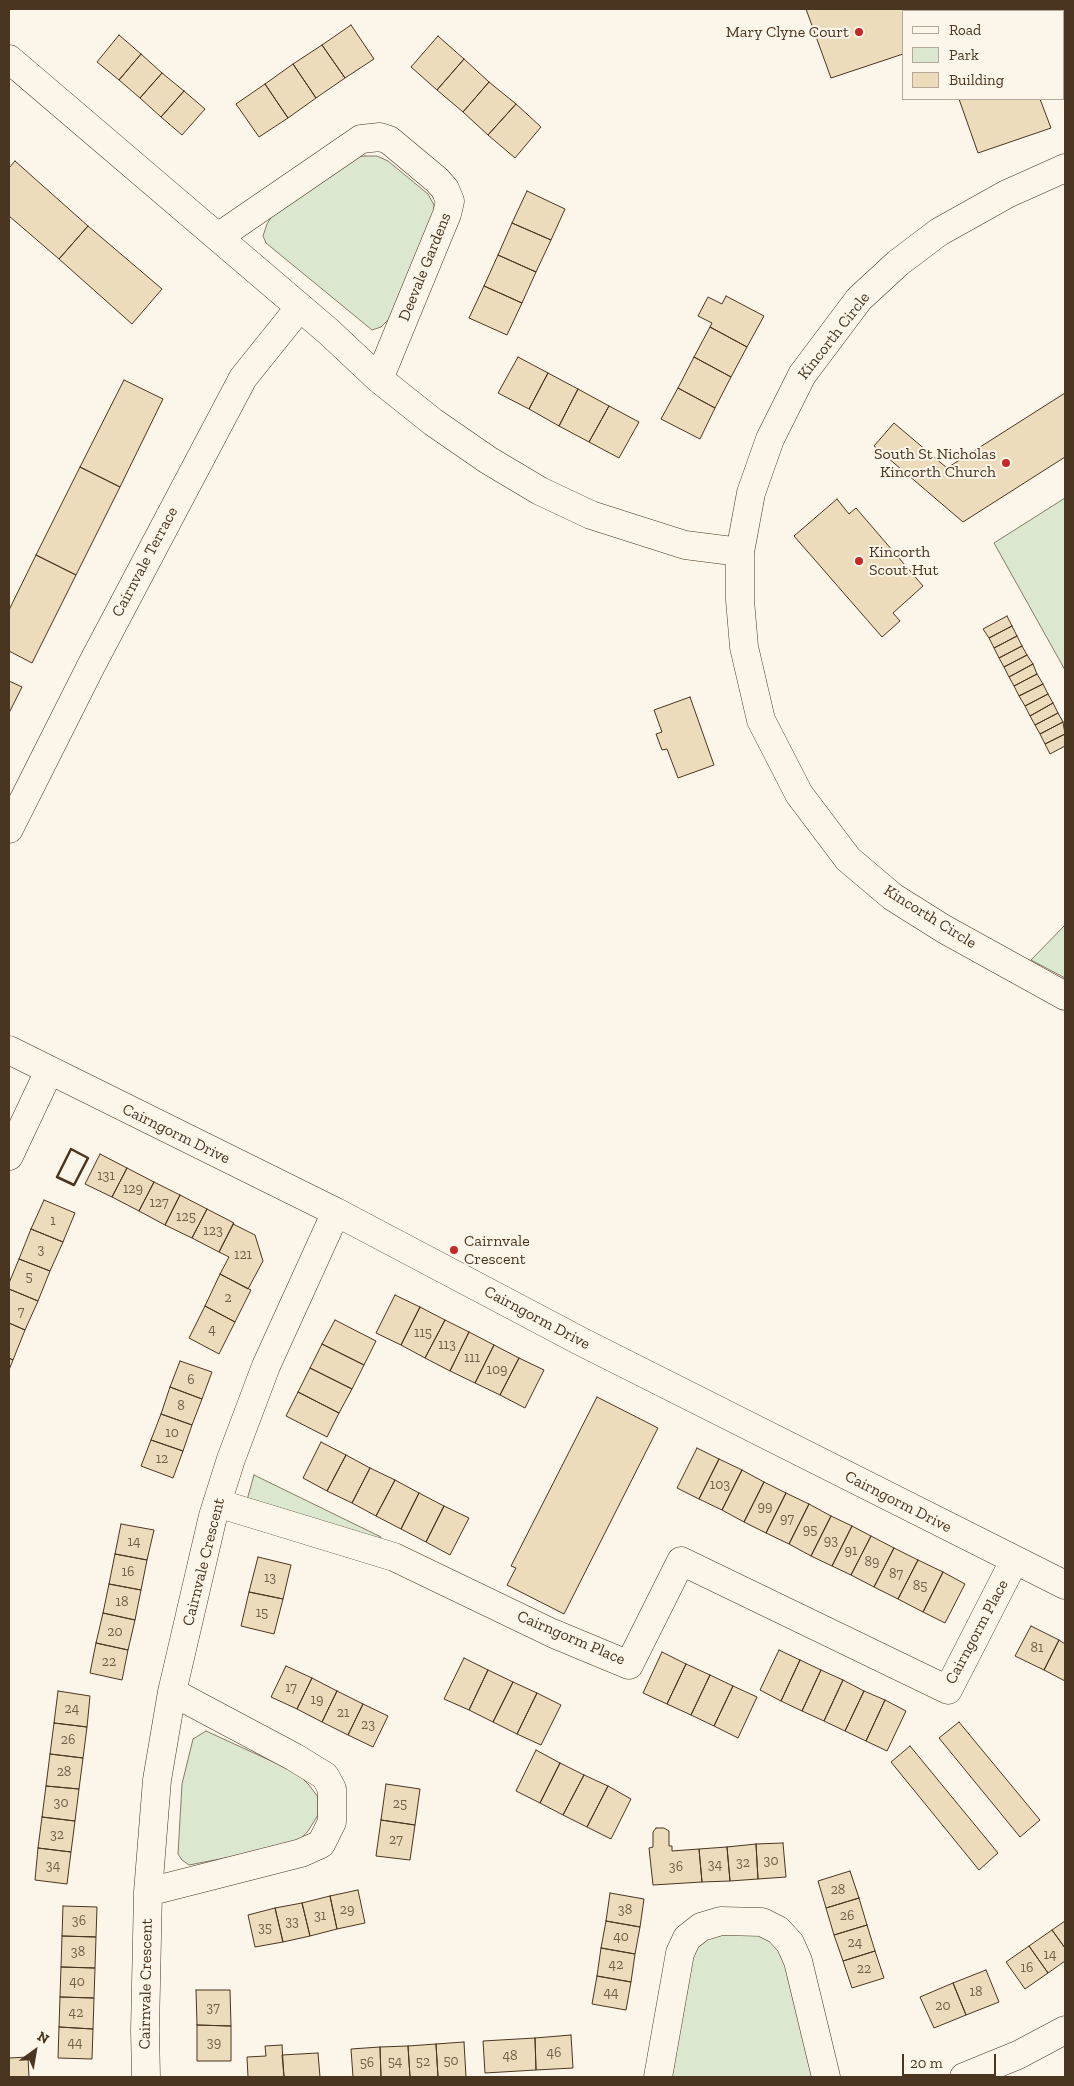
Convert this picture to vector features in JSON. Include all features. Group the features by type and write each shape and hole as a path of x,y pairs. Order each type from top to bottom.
{"street":[{"path":"9,59 300,307 379,379 441,428 488,460 540,491 591,515 686,545 740,552"},
{"name":"Deevale Gardens","path":"218,237 361,139 380,137 389,140 437,180 445,188 450,201 447,214 379,379"},
{"name":"Kincorth Circle","path":"1065,168 1008,194 939,232 898,264 859,299 802,374 770,439 751,493 740,552 740,600 744,647 761,720 799,794 848,859 893,896 944,930 1065,996"},
{"name":"Cairnvale Terrace","path":"9,829 92,664 243,378 300,307"},
{"name":"Cairngorm Drive","path":"9,1050 336,1212 582,1342 1065,1586"},
{"path":"9,1156 49,1071"},
{"name":"Cairnvale Crescent","path":"146,2077 145,2030 148,1892 158,1780 172,1692 217,1503 266,1366 336,1212"},
{"name":"Cairngorm Place","path":"217,1503 394,1557 552,1632 629,1665 680,1561 948,1690 1014,1561"},
{"path":"148,1892 301,1854 321,1844 332,1822 332,1788 324,1776 294,1757 172,1692"},
{"path":"658,2077 680,1952 687,1938 701,1927 721,1921 762,1922 778,1930 790,1943 798,1961 826,2077"},
{"path":"964,2077 1018,2055 1065,2030"}],"green space":[{"path":"377,156 388,161 428,194 434,205 433,218 389,319 381,327 372,330 266,243 263,236 267,224 274,213 356,157"},
{"path":"1065,498 1065,670 994,543"},
{"path":"1065,925 1065,978 1031,960"},
{"path":"254,1475 381,1537 380,1540 247,1500"},
{"path":"206,1731 298,1774 309,1785 318,1797 318,1815 298,1842 282,1847 189,1865 182,1860 178,1854 182,1784 193,1739"},
{"path":"778,1930 826,2077 658,2077 687,1938"}],"building":[{"name":"Mary Clyne Court","path":"806,9 1033,9 902,10 902,54 831,78"},
{"path":"351,25 374,59 345,78 322,45"},
{"path":"119,35 141,54 119,80 97,62"},
{"path":"438,36 464,59 437,90 411,67"},
{"path":"322,45 345,78 316,98 293,64"},
{"path":"141,54 162,73 140,98 119,80"},
{"path":"464,59 489,82 463,112 437,90"},
{"path":"293,64 316,98 288,118 265,84"},
{"path":"162,73 184,91 161,117 140,98"},
{"path":"489,82 516,104 488,135 463,112"},
{"path":"265,84 288,118 259,137 236,104"},
{"path":"184,91 205,109 182,135 161,117"},
{"path":"959,100 1040,100 1051,128 978,153"},
{"path":"516,104 541,127 515,158 488,135"},
{"path":"15,161 88,226 59,259 9,216 9,168"},
{"path":"527,191 565,209 551,240 512,223"},
{"path":"512,223 551,240 536,272 498,255"},
{"path":"88,226 162,289 132,324 59,259"},
{"path":"498,255 536,272 522,303 484,286"},
{"path":"484,286 522,303 507,335 469,318"},
{"path":"726,296 764,316 747,347 710,327 712,323 698,316 708,297 722,304"},
{"path":"710,327 747,347 731,377 694,357"},
{"path":"518,357 548,373 529,409 498,393"},
{"path":"694,357 731,377 715,408 678,388"},
{"path":"548,373 578,389 559,426 529,409"},
{"path":"124,380 163,399 120,487 80,467"},
{"path":"678,388 715,408 700,439 661,419"},
{"path":"578,389 609,406 589,442 559,426"},
{"name":"South St Nicholas Kincorth Church","path":"1065,393 1065,457 963,522 874,446 894,423 947,468"},
{"path":"609,406 639,422 619,458 589,442"},
{"path":"80,467 120,487 76,575 36,555"},
{"name":"Kincorth Scout Hut","path":"837,499 849,514 856,508 923,586 893,613 900,621 882,637 794,536"},
{"path":"36,555 76,575 32,663 9,651 9,610"},
{"path":"1007,616 1012,626 989,638 983,629"},
{"path":"1012,626 1017,636 994,648 989,638"},
{"path":"1017,636 1022,646 999,658 994,648"},
{"path":"1022,646 1027,655 1004,667 999,658"},
{"path":"1027,655 1033,664 1009,677 1004,667"},
{"path":"1033,664 1037,674 1014,686 1009,677"},
{"path":"1037,674 1043,684 1019,696 1014,686"},
{"path":"9,681 22,687 9,713"},
{"path":"1043,684 1048,694 1025,706 1019,696"},
{"path":"1048,694 1053,703 1030,716 1025,706"},
{"path":"690,697 714,765 678,778 667,749 662,750 656,734 662,732 654,710"},
{"path":"1053,703 1058,713 1035,725 1030,716"},
{"path":"1058,713 1063,722 1040,734 1035,725"},
{"path":"1063,722 1065,734 1045,744 1040,734"},
{"path":"1065,734 1065,746 1050,754 1045,744"},
{"path":"100,1154 127,1168 112,1197 85,1184"},
{"path":"127,1168 154,1182 139,1211 112,1197"},
{"path":"154,1182 180,1195 165,1225 139,1211"},
{"path":"180,1195 207,1209 192,1238 165,1225"},
{"path":"44,1200 75,1213 63,1242 31,1229"},
{"path":"207,1209 234,1223 219,1252 192,1238"},
{"path":"233,1224 255,1235 263,1261 248,1289 220,1274 229,1257 219,1252"},
{"path":"31,1229 63,1242 50,1271 19,1259"},
{"path":"19,1259 50,1271 38,1301 9,1289 9,1283"},
{"path":"220,1274 251,1290 235,1322 205,1306"},
{"path":"9,1289 38,1301 25,1330 9,1323"},
{"path":"395,1295 420,1307 401,1345 376,1333"},
{"path":"205,1306 235,1322 219,1354 189,1338"},
{"path":"420,1307 445,1320 425,1358 401,1345"},
{"path":"335,1320 376,1341 364,1365 322,1344"},
{"path":"445,1320 469,1332 450,1371 425,1358"},
{"path":"9,1323 25,1330 13,1360 9,1358"},
{"path":"469,1332 494,1345 475,1383 450,1371"},
{"path":"322,1344 364,1365 352,1389 310,1368"},
{"path":"494,1345 519,1358 500,1395 475,1383"},
{"path":"9,1358 13,1360 9,1370"},
{"path":"519,1358 544,1370 525,1408 500,1395"},
{"path":"180,1361 212,1372 202,1399 170,1387"},
{"path":"310,1368 352,1389 339,1413 298,1392"},
{"path":"170,1387 202,1399 192,1425 161,1414"},
{"path":"298,1392 339,1413 327,1437 286,1416"},
{"path":"597,1397 658,1428 564,1614 507,1585 516,1568 511,1566"},
{"path":"161,1414 192,1425 183,1451 151,1440"},
{"path":"151,1440 183,1451 173,1478 141,1466"},
{"path":"321,1442 346,1455 327,1491 303,1478"},
{"path":"697,1448 719,1459 699,1499 677,1488"},
{"path":"346,1455 370,1468 352,1503 327,1491"},
{"path":"719,1459 742,1470 722,1510 699,1499"},
{"path":"370,1468 395,1480 376,1516 352,1503"},
{"path":"742,1470 764,1482 744,1522 722,1510"},
{"path":"395,1480 419,1493 401,1529 376,1516"},
{"path":"764,1482 786,1493 766,1533 744,1522"},
{"path":"419,1493 444,1506 426,1542 401,1529"},
{"path":"786,1493 809,1504 789,1544 766,1533"},
{"path":"809,1504 831,1516 811,1556 789,1544"},
{"path":"444,1506 469,1518 450,1555 426,1542"},
{"path":"831,1516 852,1526 832,1566 811,1556"},
{"path":"121,1524 154,1530 147,1560 115,1554"},
{"path":"852,1526 871,1536 851,1575 832,1566"},
{"path":"871,1536 894,1548 874,1587 851,1575"},
{"path":"894,1548 918,1560 898,1599 874,1587"},
{"path":"115,1554 147,1560 141,1590 109,1584"},
{"path":"258,1557 291,1565 283,1599 249,1592"},
{"path":"918,1560 943,1572 923,1612 898,1599"},
{"path":"943,1572 965,1584 945,1623 923,1612"},
{"path":"109,1584 141,1590 135,1620 103,1613"},
{"path":"249,1592 283,1599 274,1634 241,1626"},
{"path":"103,1613 135,1620 128,1650 96,1643"},
{"path":"1031,1626 1059,1640 1044,1670 1015,1656"},
{"path":"1059,1640 1065,1644 1065,1681 1044,1670"},
{"path":"96,1643 128,1650 122,1680 90,1673"},
{"path":"779,1650 800,1660 781,1701 760,1690"},
{"path":"662,1652 686,1664 667,1704 643,1693"},
{"path":"464,1658 488,1670 469,1710 444,1699"},
{"path":"800,1660 821,1670 802,1711 781,1701"},
{"path":"686,1664 710,1675 691,1715 667,1704"},
{"path":"286,1666 312,1678 297,1709 271,1697"},
{"path":"488,1670 513,1682 493,1722 469,1710"},
{"path":"821,1670 843,1680 824,1721 802,1711"},
{"path":"710,1675 733,1686 714,1726 691,1715"},
{"path":"312,1678 337,1691 322,1722 297,1709"},
{"path":"843,1680 864,1691 845,1731 824,1721"},
{"path":"513,1682 537,1693 517,1734 493,1722"},
{"path":"733,1686 757,1697 738,1738 714,1726"},
{"path":"58,1691 90,1696 87,1727 54,1723"},
{"path":"337,1691 363,1704 348,1735 322,1722"},
{"path":"864,1691 885,1700 866,1741 845,1731"},
{"path":"537,1693 561,1705 541,1745 517,1734"},
{"path":"885,1700 906,1711 887,1751 866,1741"},
{"path":"363,1704 388,1716 373,1747 348,1735"},
{"path":"959,1722 1040,1820 1020,1837 939,1738"},
{"path":"54,1723 87,1727 83,1758 50,1754"},
{"path":"910,1746 998,1853 979,1870 891,1762"},
{"path":"536,1750 560,1763 540,1803 516,1791"},
{"path":"50,1754 83,1758 79,1789 46,1786"},
{"path":"560,1763 584,1775 563,1815 540,1803"},
{"path":"584,1775 608,1786 587,1827 563,1815"},
{"path":"386,1784 420,1789 415,1825 381,1820"},
{"path":"46,1786 79,1789 75,1821 42,1817"},
{"path":"608,1786 631,1799 611,1839 587,1827"},
{"path":"42,1817 75,1821 71,1852 38,1848"},
{"path":"381,1820 415,1825 410,1860 376,1856"},
{"path":"656,1828 664,1828 669,1831 669,1846 672,1846 672,1851 699,1849 702,1882 653,1885 649,1848 653,1847 653,1832"},
{"path":"783,1843 786,1877 758,1879 756,1844"},
{"path":"756,1844 758,1879 730,1881 727,1847"},
{"path":"727,1847 730,1881 702,1882 699,1849"},
{"path":"38,1848 71,1852 67,1884 35,1880"},
{"path":"850,1871 859,1898 826,1908 818,1881"},
{"path":"358,1890 365,1923 337,1929 330,1896"},
{"path":"610,1893 644,1899 640,1927 606,1921"},
{"path":"330,1896 337,1929 310,1936 302,1903"},
{"path":"859,1898 867,1925 834,1935 826,1908"},
{"path":"302,1903 310,1936 283,1942 275,1908"},
{"path":"63,1906 97,1907 96,1937 62,1936"},
{"path":"275,1908 283,1942 255,1947 248,1915"},
{"path":"606,1921 640,1927 635,1954 601,1948"},
{"path":"1065,1921 1065,1948 1052,1930"},
{"path":"867,1925 875,1951 843,1961 834,1935"},
{"path":"1052,1930 1065,1948 1065,1961 1048,1973 1029,1946"},
{"path":"62,1936 96,1937 95,1968 61,1967"},
{"path":"1029,1946 1048,1973 1025,1989 1006,1962"},
{"path":"601,1948 635,1954 631,1982 597,1976"},
{"path":"875,1951 884,1978 852,1988 843,1961"},
{"path":"61,1967 95,1968 94,1998 60,1997"},
{"path":"986,1970 999,2002 966,2015 953,1983"},
{"path":"597,1976 631,1982 626,2010 592,2004"},
{"path":"953,1983 966,2015 934,2028 920,1997"},
{"path":"196,1990 230,1990 231,2026 197,2025"},
{"path":"60,1997 94,1998 93,2029 59,2027"},
{"path":"197,2025 231,2026 231,2061 197,2061"},
{"path":"59,2027 93,2029 92,2059 58,2058"},
{"path":"571,2035 573,2068 536,2070 535,2038"},
{"path":"535,2038 536,2070 485,2073 483,2041"},
{"path":"464,2042 466,2077 438,2077 436,2044"},
{"path":"436,2044 438,2077 410,2077 408,2046"},
{"path":"282,2045 284,2077 248,2077 247,2057 266,2056 265,2046"},
{"path":"408,2046 410,2077 381,2077 380,2047"},
{"path":"380,2047 381,2077 353,2077 351,2049"},
{"path":"318,2053 320,2077 284,2077 282,2055"},
{"path":"28,2057 29,2077 9,2077 9,2058"}],"wall":[{"path":"71,1149 88,1158 74,1185 57,1177 71,1149"}],"place":[{"name":"Mary Clyne Court","path":"859,32"},
{"name":"South St Nicholas Kincorth Church","path":"1006,463"},
{"name":"Kincorth Scout Hut","path":"859,561"},
{"name":"Cairnvale Crescent","path":"454,1250"}]}
